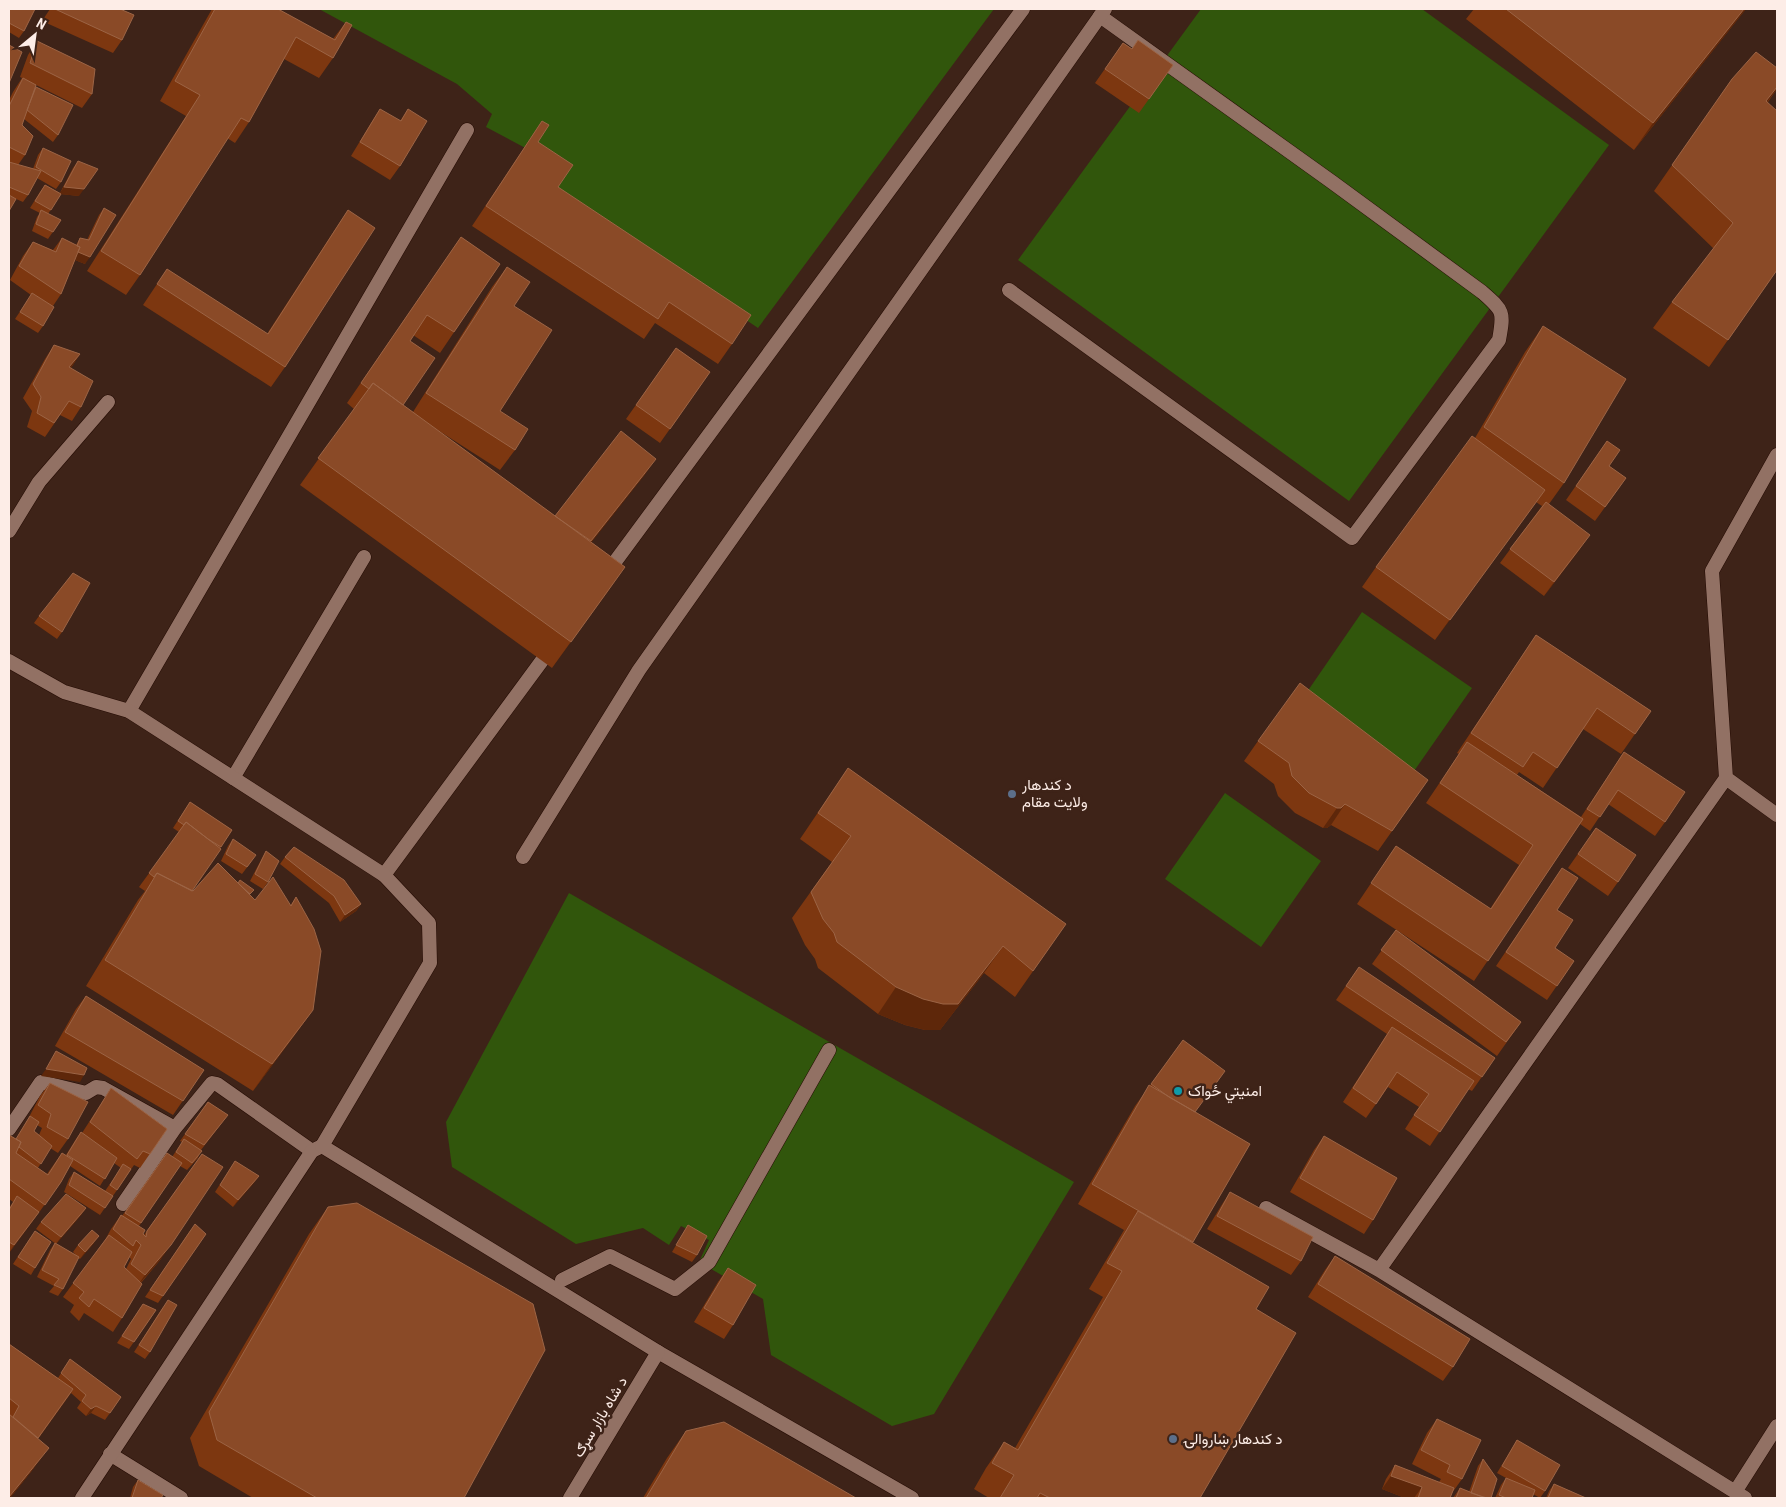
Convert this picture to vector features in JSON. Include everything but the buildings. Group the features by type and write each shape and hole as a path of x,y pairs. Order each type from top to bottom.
{"street":[{"path":"597,586 1023,9"},
{"path":"523,857 639,670 1103,12 1482,292 1500,307 1502,320 1498,340 1352,538 1009,290"},
{"path":"129,711 467,130"},
{"path":"9,530 39,482 108,402"},
{"path":"1379,1270 1726,778 1712,571 1777,455"},
{"path":"233,778 364,557"},
{"path":"384,875 561,634"},
{"path":"9,661 64,692 129,711 384,875 429,923 430,963 317,1148 82,1498"},
{"path":"1726,778 1777,815"},
{"path":"562,1280 610,1256 675,1289 709,1262 829,1050"},
{"path":"9,1129 41,1082 86,1093 96,1087 103,1088 175,1128"},
{"path":"123,1204 175,1128 212,1083 217,1084 317,1148 658,1352 912,1498"},
{"path":"1266,1208 1379,1270 1740,1495 1777,1426"},
{"name":"د شاه بازار سړګ","path":"570,1498 658,1352"},
{"path":"110,1454 181,1498"}],"green space":[{"path":"319,9 994,9 758,328 522,168 531,151 486,127 492,114 457,84"},
{"path":"1201,9 1422,9 1609,145 1349,501 1018,260"},
{"path":"1362,612 1472,688 1405,784 1296,708"},
{"path":"1225,793 1321,861 1261,947 1165,879"},
{"path":"569,893 1074,1182 934,1414 892,1426 771,1355 763,1299 699,1262 709,1240 681,1226 669,1245 643,1228 576,1244 452,1167 446,1122"}],"place":[{"name":"د کندهار ولايت مقام","path":"1012,794"},
{"name":"امنيتي ځواک","path":"1178,1091"},
{"name":"د کندهار ښاروالۍ","path":"1173,1439"}]}
